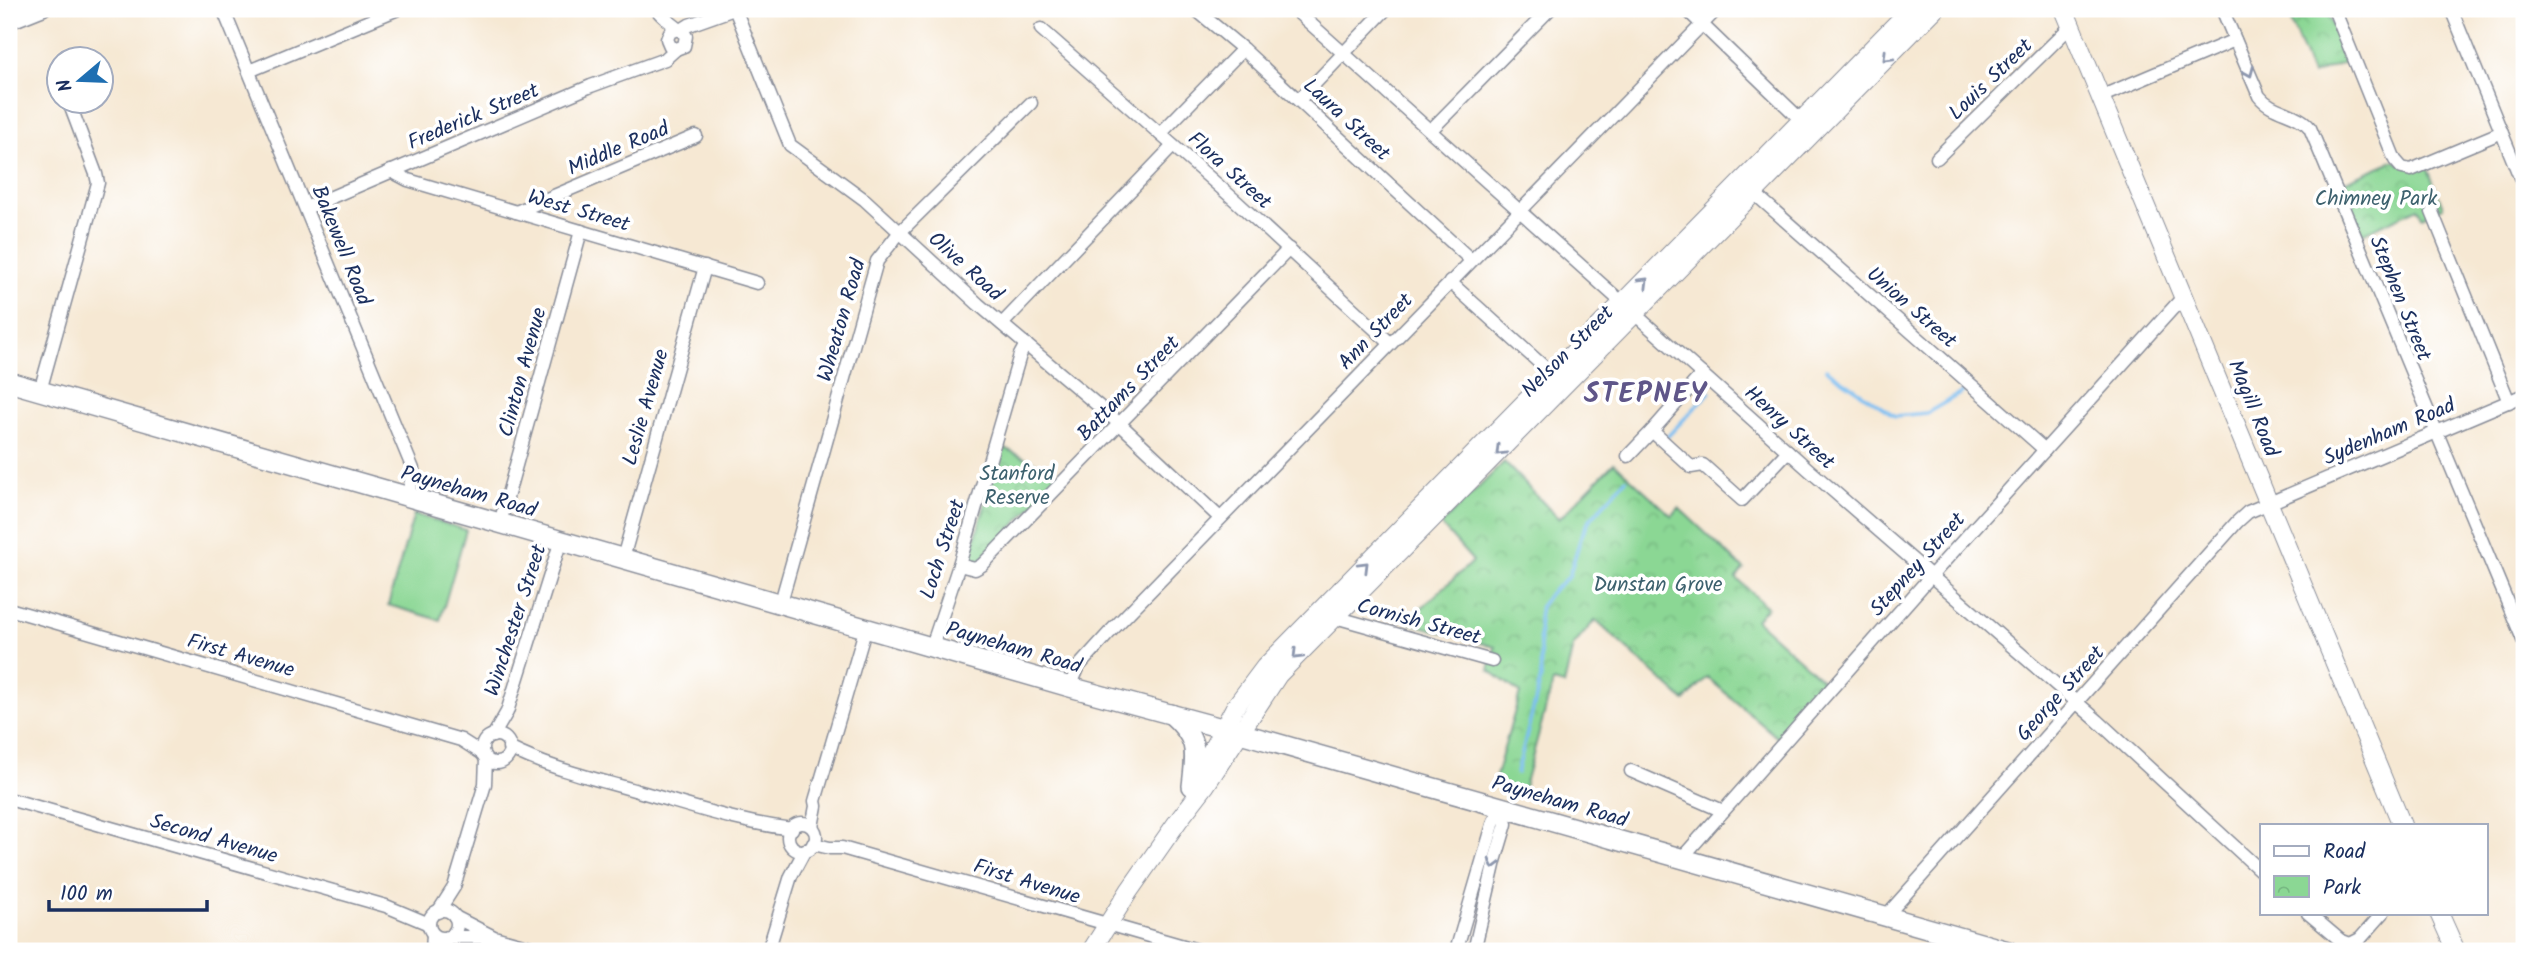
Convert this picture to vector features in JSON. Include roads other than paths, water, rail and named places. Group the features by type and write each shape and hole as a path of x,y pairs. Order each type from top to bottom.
{"main road":[{"name":"Nelson Street","path":"1748,188 1802,121 1911,9"},
{"name":"Nelson Street","path":"1232,730 1235,707 1265,667 1330,612 1748,188 1935,9"},
{"name":"Magill Road","path":"2064,9 2402,824"},
{"name":"Payneham Road","path":"9,382 1999,950"},
{"path":"1171,713 1186,728 1195,746 1192,786"},
{"path":"1178,821 1192,786 1232,730"},
{"path":"1091,951 1178,821 1205,786 1232,730"},
{"path":"2439,914 2456,951"}],"street":[{"path":"9,23 44,9"},
{"name":"Bakewell Road","path":"223,9 413,469 408,497"},
{"path":"249,71 398,9"},
{"path":"658,10 682,33 735,9"},
{"name":"Olive Road","path":"735,9 790,145 865,200 1002,324 1120,424 1220,518"},
{"name":"Laura Street","path":"1195,9 1243,49 1471,260"},
{"name":"Henry Street","path":"1294,9 1788,451 2077,704 2260,870"},
{"path":"1299,100 1386,9"},
{"path":"1431,130 1550,9"},
{"path":"1686,9 1802,121"},
{"name":"Ann Street","path":"1070,687 1079,666 1220,518 1717,9"},
{"name":"Stephen Street","path":"2222,9 2259,96 2269,106 2306,123 2310,128 2524,642"},
{"path":"2334,9 2395,160 2402,168 2411,170 2502,132"},
{"path":"2451,9 2524,187"},
{"path":"658,10 671,44"},
{"name":"Louis Street","path":"1937,158 2071,26"},
{"name":"Flora Street","path":"1041,29 1289,249 1390,343"},
{"name":"Frederick Street","path":"306,208 665,59 671,44 684,46 682,33"},
{"path":"2100,97 2235,40"},
{"path":"1160,134 1243,49"},
{"name":"Wheaton Road","path":"781,602 869,284 880,255 1031,103"},
{"path":"40,391 98,183 74,116"},
{"name":"Middle Road","path":"516,212 696,136"},
{"path":"1002,324 1174,146"},
{"name":"West Street","path":"391,171 408,180 757,283"},
{"name":"Union Street","path":"1748,188 2045,450"},
{"path":"2432,212 2509,402"},
{"name":"Clinton Avenue","path":"500,523 581,231"},
{"name":"Battams Street","path":"959,565 975,569 980,567 1289,249"},
{"name":"Leslie Avenue","path":"622,558 705,267"},
{"path":"1450,282 1559,380"},
{"name":"Stepney Street","path":"1681,859 2183,297"},
{"name":"Loch Street","path":"932,646 959,565 1020,355 1026,344"},
{"path":"1629,456 1702,374"},
{"name":"Sydenham Road","path":"2268,502 2524,395"},
{"path":"1652,431 1691,467 1703,465 1742,500 1788,451"},
{"name":"George Street","path":"1886,916 2237,522 2248,512 2268,502"},
{"name":"Winchester Street","path":"432,951 433,921 454,887 561,540"},
{"name":"First Avenue","path":"9,609 762,826 803,837 832,840 842,848 1201,951"},
{"name":"Cornish Street","path":"1330,612 1342,619 1492,661"},
{"path":"768,951 803,837 816,806 815,801 866,627"},
{"path":"1631,771 1723,811"},
{"name":"Second Avenue","path":"9,799 433,921"},
{"path":"1456,951 1494,821 1502,808"},
{"path":"1474,951 1506,824 1502,808"},
{"name":"Winchester Street","path":"454,887 455,917"},
{"path":"494,937 437,937 433,921 449,912 494,937 545,951"},
{"path":"2309,914 2340,940 2350,944 2360,939 2382,914"},
{"path":"441,951 448,937 456,929 455,917"}],"waterway":[{"path":"1826,369 1895,416 1927,413 1963,392"},
{"path":"1667,437 1710,392"},
{"path":"1517,773 1541,678 1541,605 1569,576 1588,522 1626,479"}],"district":[{"name":"STEPNEY","path":"1646,392"}],"park label":[{"name":"Chimney Park","path":"2376,198"},
{"name":"Stanford Reserve","path":"1017,485"},
{"name":"Dunstan Grove","path":"1658,584"}]}
